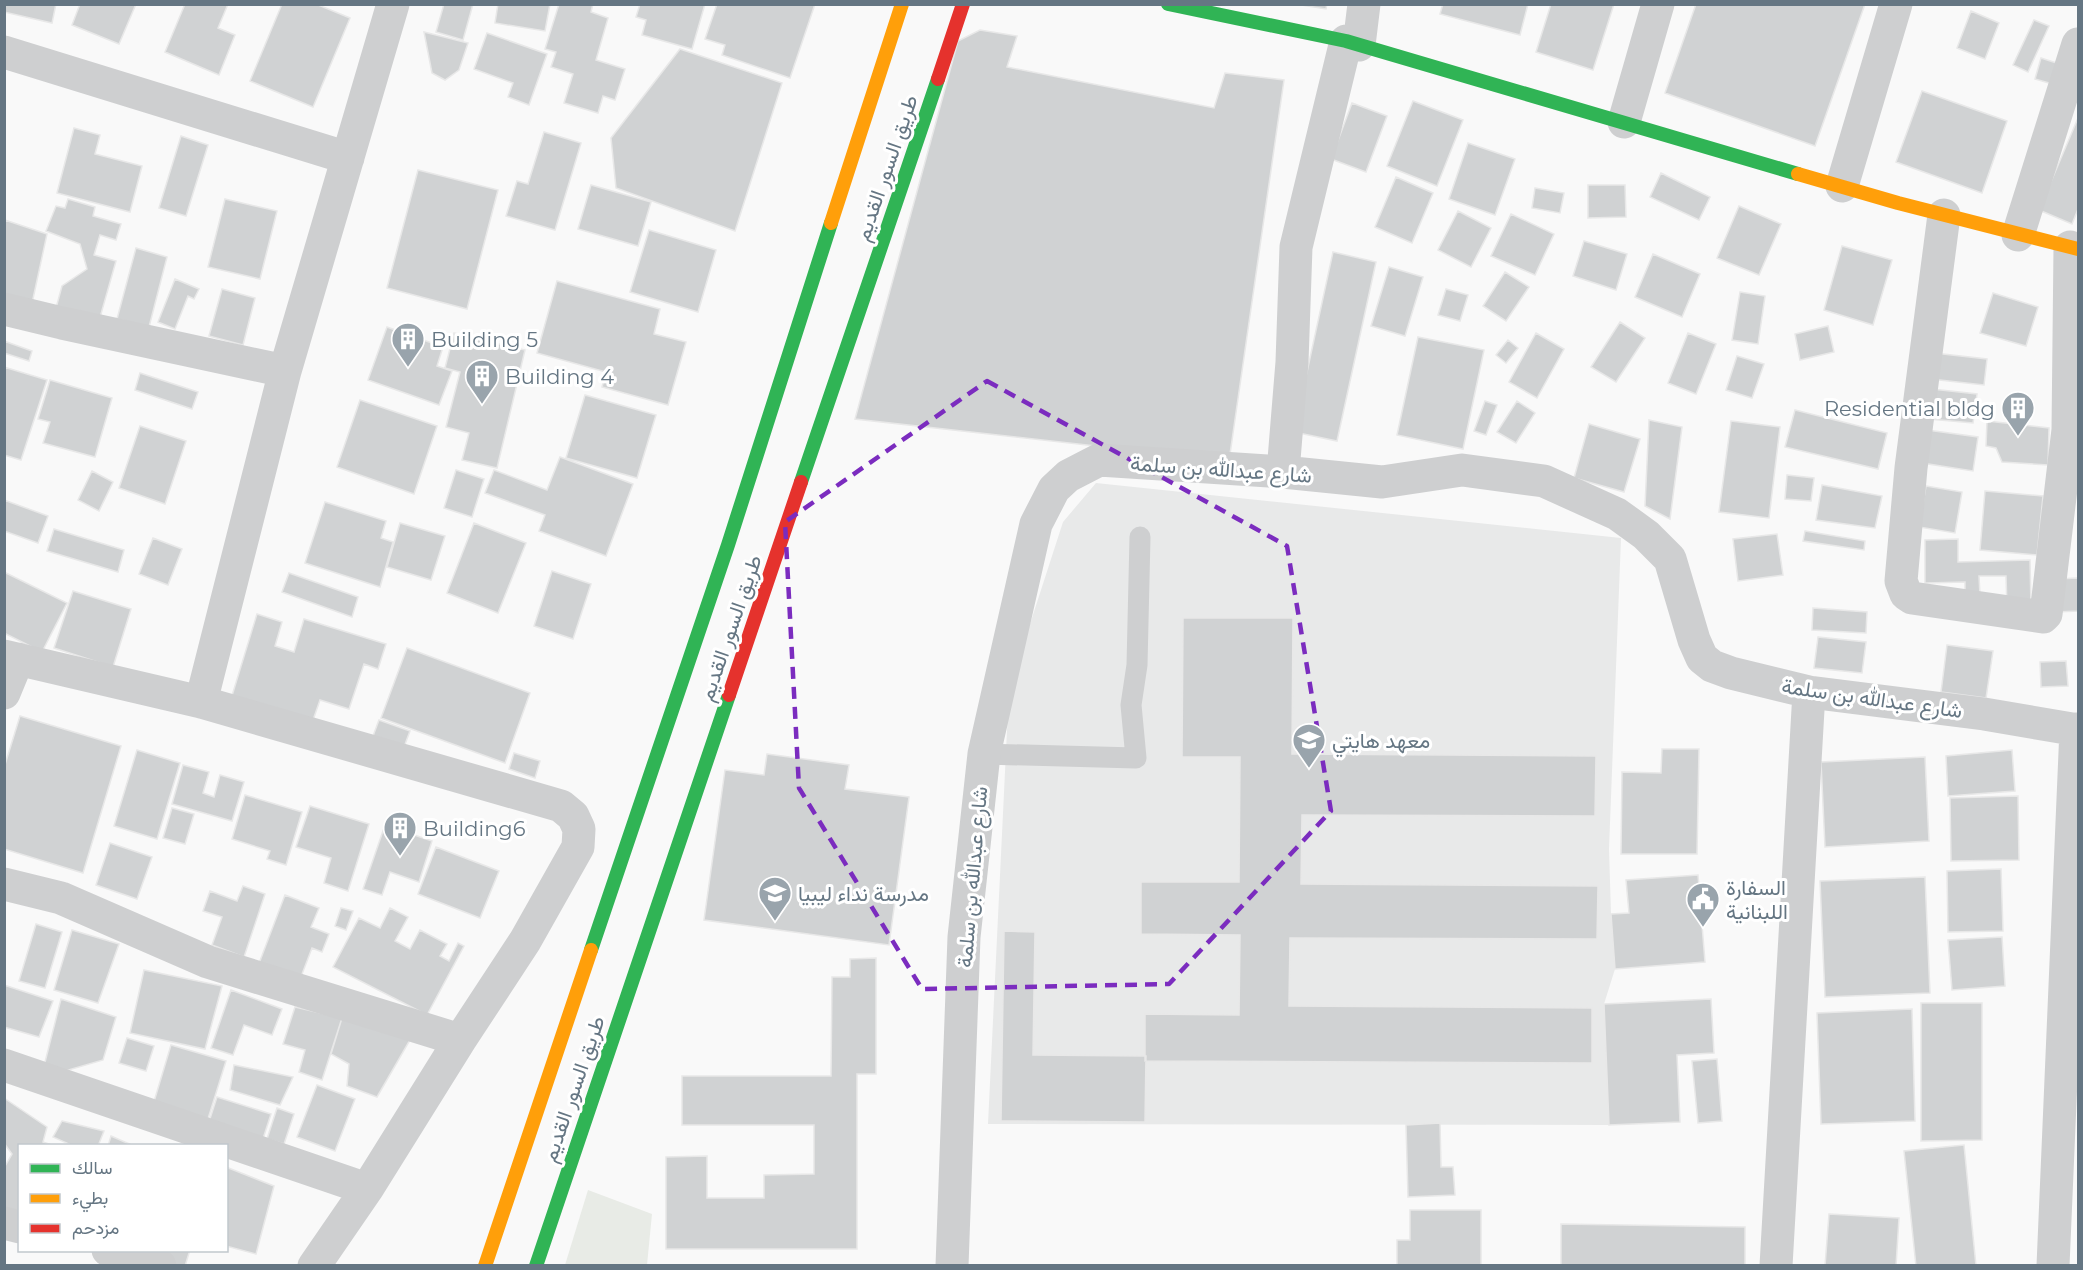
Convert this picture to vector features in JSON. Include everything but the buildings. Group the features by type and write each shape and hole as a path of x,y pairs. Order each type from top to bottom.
{"main road":[{"name":"طريق السور القديم","path":"485,1266 732,547 902,4"},
{"name":"طريق السور القديم","path":"536,1266 769,562 963,4"},
{"path":"1168,4 1352,43 1944,215 2074,248"}],"street":[{"path":"201,702 285,371 393,4"},
{"path":"1283,472 1292,362 1296,247 1364,4"},
{"path":"1624,122 1658,4"},
{"path":"1842,186 1896,4"},
{"path":"2019,235 2079,44"},
{"path":"4,52 348,158"},
{"path":"1944,215 1911,468 1901,581 1906,594 1912,598 2043,617 2046,614 2067,430 2074,248"},
{"path":"4,309 285,371"},
{"name":"شارع عبدالله بن سلمة","path":"952,1266 964,937 984,754 1036,524 1054,489 1068,476 1099,460 1283,472 1382,482 1462,470 1544,481 1617,514 1646,535 1670,559 1694,640 1702,658 1712,666 1731,673 1809,692 1984,714 2077,730"},
{"path":"4,693 11,658 201,702 561,806 573,816 579,829 578,847 525,941 460,1040 368,1189 314,1266"},
{"path":"1776,1266 1809,692"},
{"path":"2053,1266 2077,730"},
{"path":"4,884 61,898 208,962 460,1040"},
{"path":"4,1065 368,1189"},
{"path":"111,1252 160,1266"}],"lane":[{"path":"984,754 1136,758 1131,705 1137,665 1140,537"}],"highlighted area":[{"path":"987,381 1287,546 1331,811 1169,984 922,989 799,788 785,522"}],"shaded area":[{"name":"معهد هايتي","path":"1096,483 1621,538 1609,849 1615,969 1604,1004 1609,1125 988,1124 1009,689 1063,522"},
{"path":"588,1190 652,1214 647,1265 565,1265"}],"traffic: fast":[{"path":"1168,4 1346,41 1798,174"},
{"path":"801,482 938,79"},
{"path":"591,950 728,545 831,223"},
{"path":"536,1266 729,695"}],"traffic: slow":[{"path":"831,223 902,4"},
{"path":"1798,174 1898,203 2078,249"},
{"path":"485,1266 591,950"}],"traffic: jam":[{"path":"938,79 963,4"},
{"path":"729,695 801,482"}],"place":[{"name":"Building 5","path":"408,368"},
{"name":"Building 4","path":"482,405"},
{"name":"Residential bldg","path":"2018,437"},
{"name":"معهد هايتي","path":"1309,769"},
{"name":"Building6","path":"400,857"},
{"name":"مدرسة نداء ليبيا","path":"775,922"},
{"name":"السفارة اللبنانية","path":"1703,928"}]}
